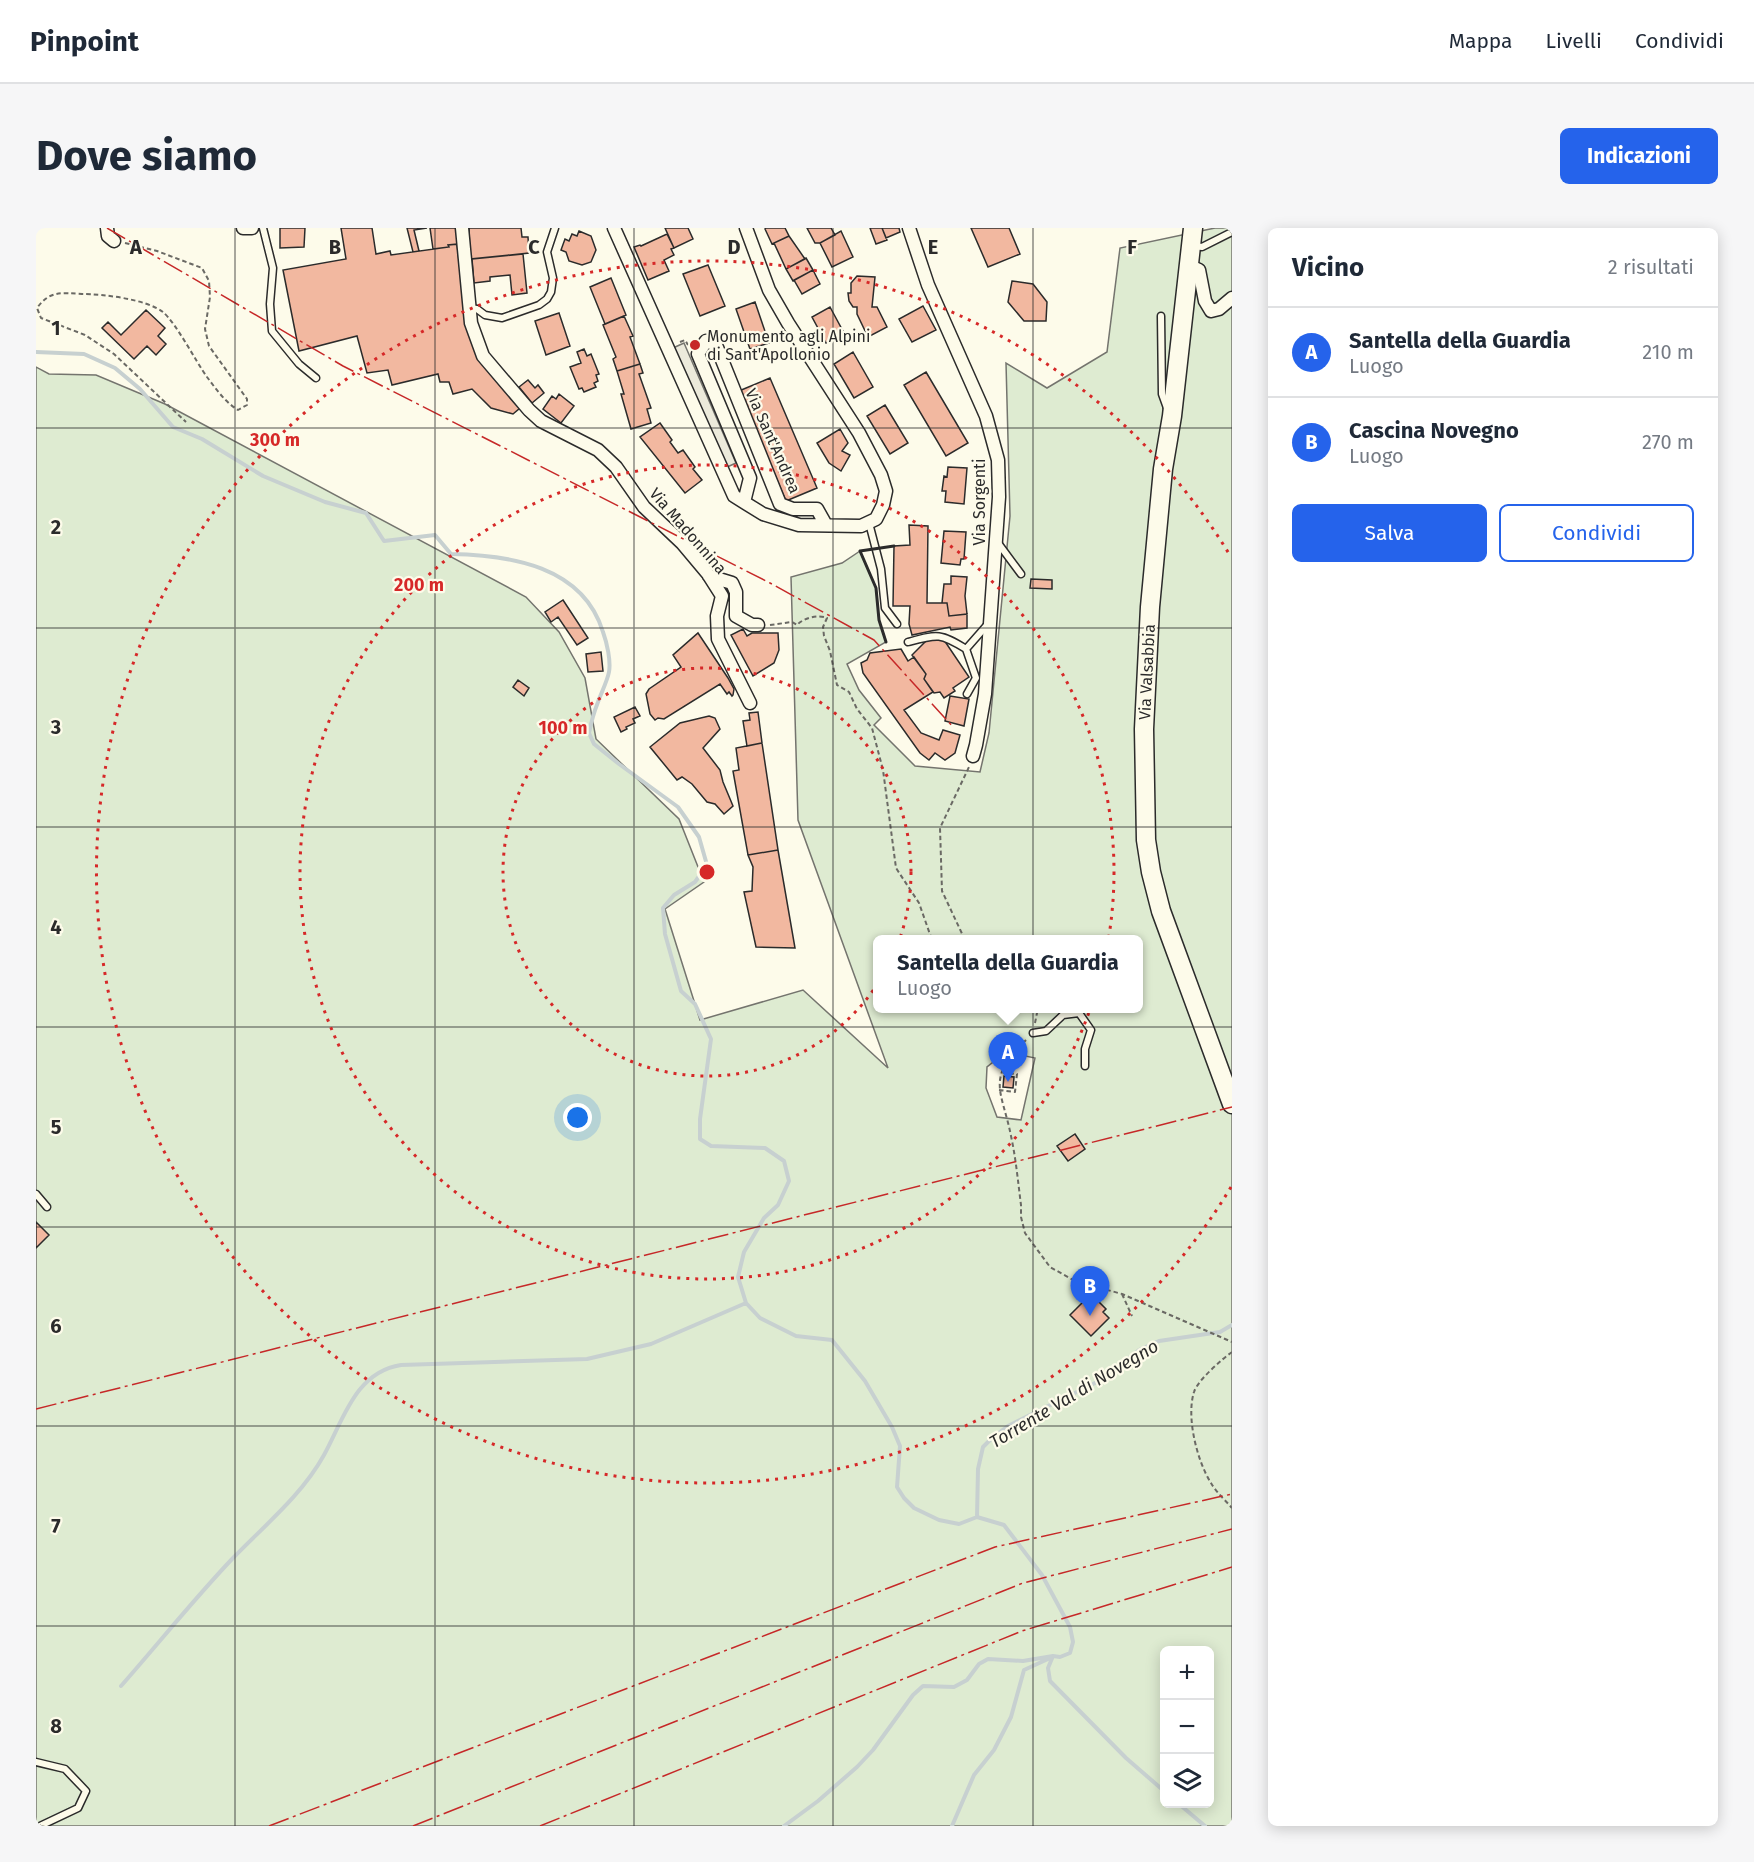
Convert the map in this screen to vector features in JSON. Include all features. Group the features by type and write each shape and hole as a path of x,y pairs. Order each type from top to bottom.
{"main road":[{"name":"Via Valsabbia","path":"1192,237 1172,416 1163,470 1150,607 1144,729 1146,840 1151,872 1164,922 1232,1104"}],"street":[{"path":"107,228 108,236 114,241"},
{"path":"243,228 252,228"},
{"name":"Via Madonnina","path":"462,228 471,323 483,356 541,421 598,450 616,467 644,507 682,543 709,576 722,596 717,616 718,639 750,703"},
{"name":"Via Sant'Andrea","path":"614,228 734,496 763,514 799,525 861,526 868,522"},
{"path":"746,228 769,290 860,433 881,475 886,491 883,505 876,519 868,522"},
{"name":"Via Sorgenti","path":"909,228 928,285 986,416 998,460 999,497 985,694 973,756"},
{"path":"1188,266 1199,270 1205,301 1211,311 1219,309 1232,298"},
{"name":"Via Sant'Andrea","path":"744,502 750,478 698,354 706,341 716,345 780,504 793,509 817,509 826,525"},
{"path":"709,576 732,583 736,592 736,616 752,625 758,625"}],"lane":[{"path":"264,228 273,268 270,304 272,331 299,363 316,378"},
{"path":"469,308 477,309 485,315 502,318 539,305 547,298 551,292 553,279 547,252 555,228"},
{"path":"1192,237 1202,247 1232,232"},
{"path":"1161,315 1162,394 1172,416"},
{"path":"868,522 881,569 885,608 897,624"},
{"path":"996,540 1021,574"},
{"path":"966,649 990,622"},
{"path":"908,642 937,635 950,639 966,649 976,678 967,694"},
{"path":"1033,1033 1046,1031 1063,1015 1079,1013 1092,1030 1084,1049 1085,1066"},
{"path":"36,1194 47,1208"},
{"path":"36,1762 65,1769 86,1791 78,1808 40,1826"}],"path":[{"path":"114,241 157,251 202,268 208,281 210,297 205,329 209,346 247,399 244,409 238,410 221,395 173,324 163,312 150,305 96,294 58,293 44,298 37,308 41,318 85,335 114,354 186,422"},
{"path":"667,347 685,340 693,356 698,354"},
{"path":"758,625 769,626 792,622 797,625 801,620 825,616 828,619 824,627 824,636 830,651 837,685 849,692 857,709 872,728 883,770 896,868 919,903 931,935"},
{"path":"963,935 942,891 940,828 968,769"},
{"path":"1037,1013 1033,1033 1010,1056 1002,1072 999,1090 1011,1135 1025,1233 1050,1267 1075,1281 1122,1294 1232,1342"},
{"path":"999,1090 1015,1092 1017,1074 1002,1072"},
{"path":"1122,1294 1132,1316"},
{"path":"1232,1352 1216,1365 1194,1391 1191,1421 1199,1456 1211,1483 1232,1508"}],"green space":[{"path":"1215,228 1232,228 1232,1826 36,1826 36,367 49,374 96,375 165,404 526,597 559,632 585,678 596,739 679,819 704,882 665,909 700,1020 803,990 888,1068 798,820 791,577 842,563 860,551 876,588 879,620 886,642 847,664 859,690 881,718 874,725 915,766 980,772 989,733 1010,516 1006,363 1047,388 1107,352 1120,248","holes":["1006,1052 1035,1058 1021,1120 997,1117 986,1088 987,1067"]}],"shaded area":[{"path":"684,343 736,463 725,468 673,348"}],"building":[{"path":"280,228 305,228 304,247 280,248"},
{"path":"341,228 372,228 376,254 390,251 391,255 457,244 466,322 520,408 513,414 491,408 472,389 453,394 449,382 440,382 438,374 392,385 388,370 367,373 357,336 299,351 283,270 346,259"},
{"path":"407,228 427,228 414,230 419,251 413,252"},
{"path":"430,228 458,228 459,244 433,249"},
{"path":"469,228 521,228 522,237 528,237 529,253 470,259"},
{"path":"665,228 688,228 693,239 674,248"},
{"path":"766,228 785,228 789,236 772,244"},
{"path":"807,228 831,228 835,235 820,243 815,243"},
{"path":"870,228 882,228 887,240 876,244"},
{"path":"882,228 899,228 900,232 886,238"},
{"path":"971,228 1009,228 1020,254 988,267"},
{"path":"579,231 591,236 596,250 591,262 582,265 569,261 566,252 561,250 565,239 569,241 572,234 577,236"},
{"path":"841,231 853,257 832,267 820,243"},
{"path":"667,234 674,248 671,249 674,255 664,260 669,271 648,280 634,247"},
{"path":"789,236 805,259 786,269 774,243"},
{"path":"523,254 527,293 512,295 510,275 490,277 490,281 474,283 472,259"},
{"path":"806,258 813,270 793,281 786,269"},
{"path":"708,265 725,306 700,316 683,274"},
{"path":"813,270 820,284 802,294 794,280"},
{"path":"857,276 875,277 872,307 877,307 887,327 868,337 857,314 857,307 853,307 849,301 848,293 851,293 851,283"},
{"path":"611,278 626,315 605,324 590,287"},
{"path":"1012,281 1033,284 1047,302 1046,321 1024,321 1008,302"},
{"path":"755,302 769,343 750,349 736,309"},
{"path":"923,306 936,330 912,342 899,319"},
{"path":"830,307 844,333 826,343 812,317"},
{"path":"146,310 165,328 158,336 166,344 156,355 147,346 134,359 102,328 108,322 121,335"},
{"path":"559,313 570,346 546,355 535,321"},
{"path":"624,316 633,336 630,337 640,364 617,371 613,359 616,357 603,325"},
{"path":"584,349 587,356 591,354 599,374 596,375 598,381 594,383 596,387 584,392 582,388 579,389 570,367 581,363 577,352"},
{"path":"853,352 873,387 854,398 834,364"},
{"path":"640,364 643,373 639,374 651,408 647,409 651,423 631,429 617,371"},
{"path":"926,372 968,443 946,456 904,385"},
{"path":"770,378 817,488 786,501 739,391"},
{"path":"528,380 535,388 538,385 544,393 532,403 519,387"},
{"path":"559,394 574,406 561,423 543,409 552,396 556,399"},
{"path":"885,405 908,443 890,454 867,416"},
{"path":"660,423 678,453 683,450 702,480 685,493 640,437"},
{"path":"840,429 848,443 842,451 850,455 841,471 829,463 817,443"},
{"path":"948,467 967,468 964,504 945,502 946,491 942,491"},
{"path":"909,525 928,526 927,603 947,603 949,616 967,614 967,628 951,630 950,627 912,635 909,624 910,606 893,606 894,546 910,545"},
{"path":"944,531 966,532 964,559 961,559 960,565 941,563"},
{"path":"951,576 967,577 965,596 967,614 949,616 947,603 942,603 944,584 951,584"},
{"path":"1031,579 1052,580 1052,589 1030,588"},
{"path":"563,600 588,638 577,645 558,617 551,622 545,612"},
{"path":"743,629 747,636 752,633 778,633 779,650 774,663 753,676 731,635"},
{"path":"698,633 728,678 734,689 733,695 729,692 727,694 720,684 664,719 655,720 650,714 646,694 649,689 681,667 673,655"},
{"path":"928,639 944,640 969,677 953,688 955,691 944,698 940,692 934,693 924,679 926,674 912,655"},
{"path":"901,649 908,661 914,657 926,674 924,679 933,692 904,710 921,733 939,740 943,730 960,735 955,753 945,760 935,753 929,760 920,753 863,673 861,663 867,660 870,653"},
{"path":"601,652 603,671 588,672 586,654"},
{"path":"518,680 529,688 524,696 513,687"},
{"path":"950,696 969,699 964,726 945,721"},
{"path":"635,707 640,716 633,719 635,723 621,732 614,717"},
{"path":"758,712 762,743 747,746 743,721 750,720 749,713"},
{"path":"709,716 715,718 720,729 703,748 720,770 733,806 724,814 715,804 707,802 692,784 682,777 677,780 650,747 680,723"},
{"path":"762,743 778,850 748,855 733,771 739,770 736,748"},
{"path":"778,850 795,948 756,947 744,892 752,891 753,867 748,855"},
{"path":"1004,1076 1014,1077 1013,1088 1003,1087"},
{"path":"1075,1134 1085,1149 1068,1161 1057,1146"},
{"path":"36,1222 49,1235 36,1248"},
{"path":"1091,1294 1106,1309 1103,1312 1109,1318 1091,1336 1070,1315"}],"waterway":[{"path":"36,352 84,354 115,368 140,389 173,427 202,439 263,476 325,502 366,513 384,541 435,535 451,554 497,557 520,562 562,579 579,592 593,610 603,632 609,657 608,676 589,733 594,744 678,807 699,837 707,865 695,882 674,895 663,908 665,934 681,991 695,1004 711,1039 700,1119 700,1139 711,1146 765,1148 784,1161 789,1181 778,1205 764,1218 744,1252 738,1277 746,1303 760,1318 796,1336 832,1340 865,1381 892,1427 900,1446 897,1487 914,1508 939,1520 959,1524 977,1517 1004,1525 1042,1575 1070,1627 1073,1642 1070,1653 1060,1657 1053,1656 1048,1668 1050,1681 1126,1758 1160,1788"},
{"path":"121,1686 190,1605 305,1483 324,1455 352,1400 372,1377 385,1369 401,1365 587,1359 651,1344 746,1303"},
{"name":"Torrente Val di Novegno","path":"977,1517 978,1469 983,1447 992,1438 1008,1426 1101,1380 1139,1350 1159,1341 1220,1332 1232,1325"},
{"path":"784,1826 818,1801 857,1767 873,1750 913,1695 923,1686 954,1687 967,1680 979,1664 988,1659 1023,1661 1053,1656"},
{"path":"952,1826 974,1775 994,1750 1011,1717 1024,1670 1048,1659"},
{"path":"1184,1808 1205,1826"}],"wall":[{"path":"886,642 879,620 876,588 860,551 894,546"}],"power":[{"path":"107,228 343,366 770,583 874,640 954,728"},
{"path":"36,1409 1232,1107"},
{"path":"269,1826 995,1547 1232,1494"},
{"path":"413,1826 1023,1583 1232,1529"},
{"path":"540,1826 1022,1631 1232,1567"}],"place":[{"name":"Monumento agli Alpini di Sant'Apollonio","path":"695,345"},
{"name":"Santella della Guardia","path":"1008,1082"},
{"name":"Cascina Novegno","path":"1090,1316"}]}
